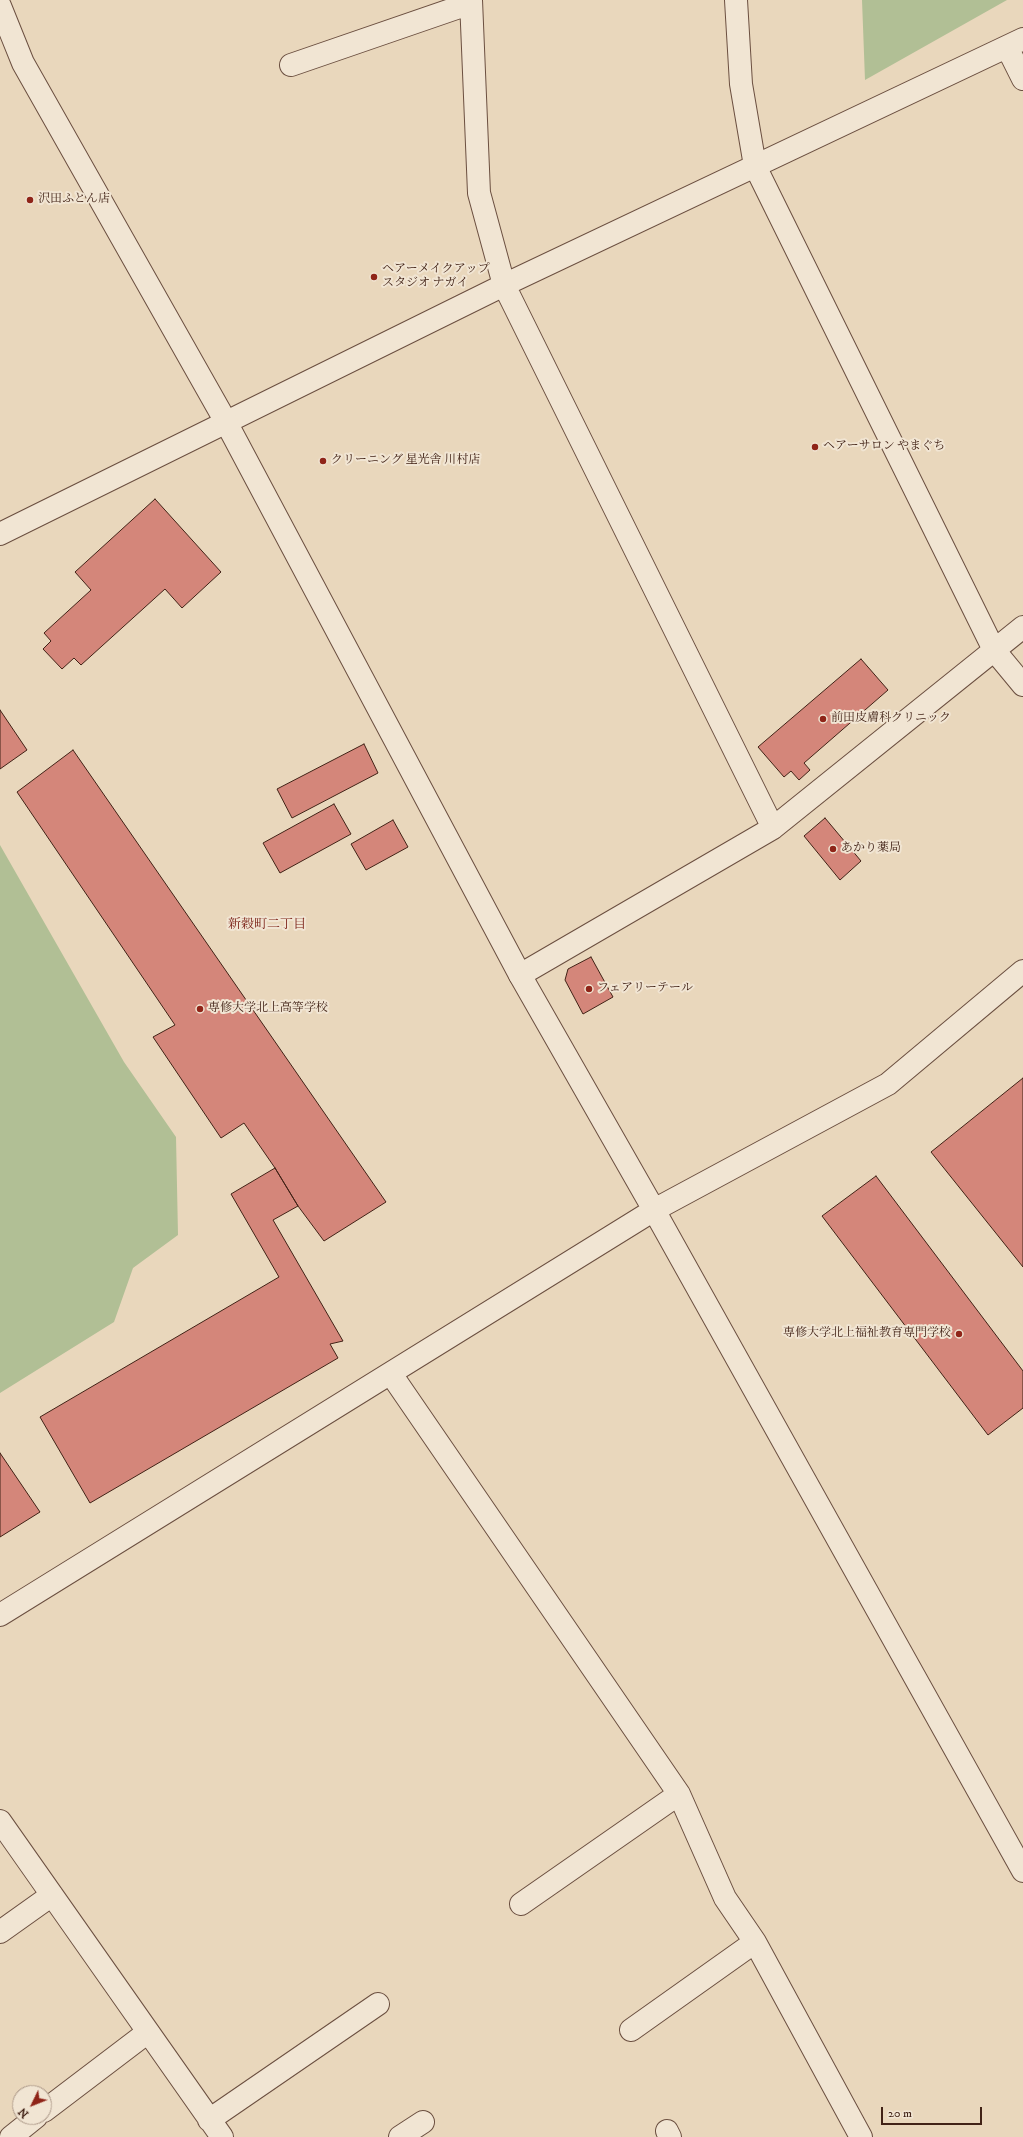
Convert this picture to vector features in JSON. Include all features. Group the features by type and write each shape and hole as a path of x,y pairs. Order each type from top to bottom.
{"street":[{"path":"736,0 741,84 755,166 994,650 1023,685"},
{"path":"291,65 471,2 480,193 504,285 773,828"},
{"path":"0,6 23,63 226,422 520,976 654,1210 1023,1871"},
{"path":"0,534 504,285 1015,43 1023,79"},
{"path":"520,976 773,828 1023,627"},
{"path":"0,1615 654,1210 888,1084 1023,971"},
{"path":"391,1374 679,1794 725,1898 755,1942 861,2137"},
{"path":"521,1904 679,1794"},
{"path":"0,1821 216,2128 378,2004"},
{"path":"0,1932 52,1895"},
{"path":"631,2030 755,1942"},
{"path":"52,2105 148,2032"},
{"path":"400,2137 423,2122"},
{"path":"12,2137 26,2125"}],"green space":[{"path":"862,0 1007,0 865,80"},
{"path":"0,845 124,1062 176,1137 178,1235 133,1268 114,1322 0,1393"}],"building":[{"path":"155,499 221,572 182,608 165,589 81,665 74,658 62,669 43,649 51,641 44,633 91,590 75,572"},
{"name":"前田皮膚科クリニック","path":"861,659 888,690 804,763 810,770 799,780 791,771 784,777 758,747"},
{"path":"0,710 27,750 0,769"},
{"path":"364,744 378,773 292,818 277,789"},
{"path":"73,750 386,1202 324,1241 298,1206 275,1168 244,1123 221,1138 153,1037 175,1025 17,792"},
{"path":"334,804 351,834 280,873 263,843"},
{"name":"あかり薬局","path":"825,818 861,861 840,880 804,836"},
{"path":"393,820 408,847 366,870 351,844"},
{"name":"フェアリーテール","path":"591,957 613,997 583,1014 565,980 568,969"},
{"path":"1023,1078 1023,1267 931,1152"},
{"path":"275,1168 298,1206 273,1220 343,1341 330,1344 338,1358 90,1503 40,1417 279,1277 231,1194"},
{"path":"876,1176 1023,1371 1023,1408 988,1435 822,1216"},
{"path":"0,1453 40,1512 0,1537"}],"place":[{"name":"沢田ふとん店","path":"30,200"},
{"name":"ヘアーメイクアップ スタジオ ナガイ","path":"374,277"},
{"name":"ヘアーサロン やまぐち","path":"815,447"},
{"name":"クリーニング 星光舎 川村店","path":"323,461"},
{"name":"前田皮膚科クリニック","path":"823,719"},
{"name":"あかり薬局","path":"833,849"},
{"name":"フェアリーテール","path":"589,989"},
{"name":"専修大学北上高等学校","path":"200,1009"},
{"name":"専修大学北上福祉教育専門学校","path":"959,1334"}],"district":[{"name":"新穀町二丁目","path":"267,925"}]}
